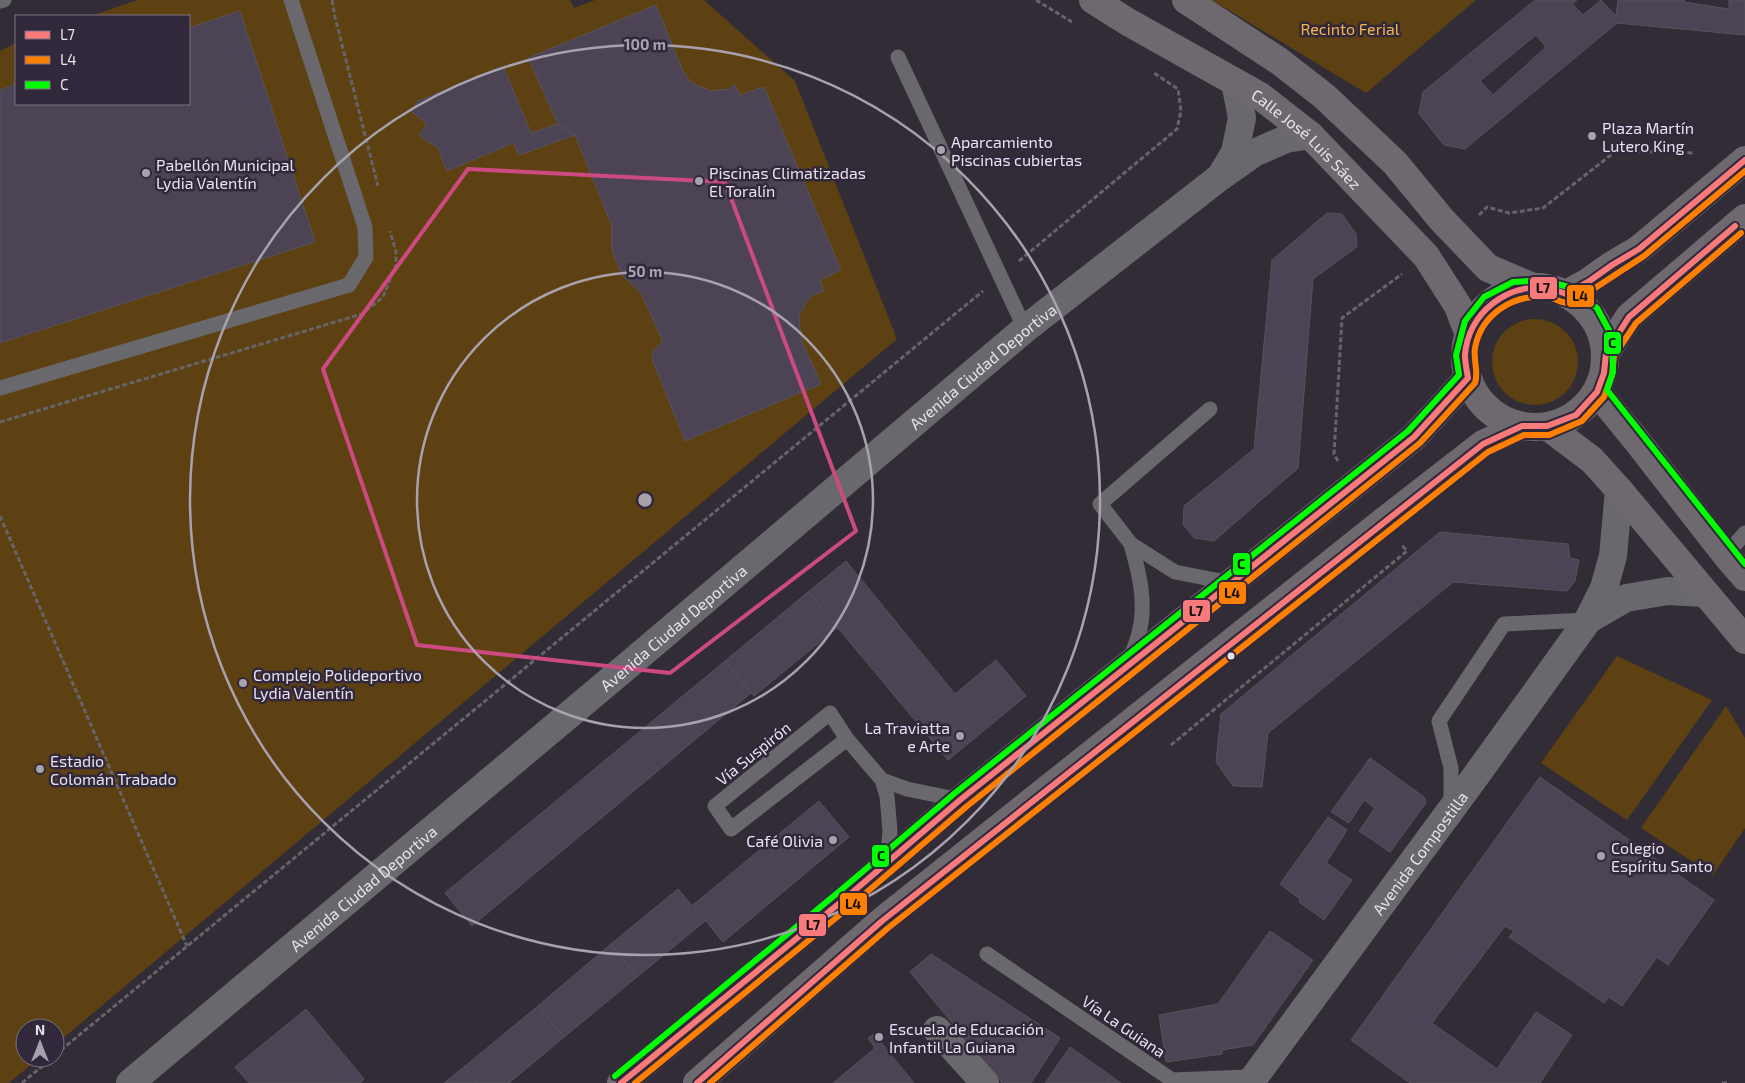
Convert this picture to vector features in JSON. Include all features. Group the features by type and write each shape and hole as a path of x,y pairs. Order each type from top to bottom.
{"main road":[{"name":"Calle José Luis Sáez","path":"1093,0 1128,22 1260,96 1310,136 1426,256 1458,306 1469,335"},
{"path":"1186,0 1279,61 1324,96 1395,163 1458,238 1488,268 1533,287"},
{"path":"1566,294 1639,249 1745,160"},
{"path":"1606,353 1629,317 1745,218"},
{"path":"697,1083 882,921 1483,444 1535,426 1576,415 1596,392 1604,373 1606,353 1602,335 1594,318 1582,304 1566,294 1550,288 1533,287 1512,291 1493,301 1478,316 1469,335 1465,356 1468,378 1480,401 1499,417 1535,426 1592,460 1745,640"},
{"path":"621,1083 960,800 1414,438 1468,378"},
{"path":"1596,392 1637,441 1726,555 1745,576"}],"street":[{"name":"Avenida Ciudad Deportiva","path":"1220,177 1235,152 1242,118 1235,82"},
{"name":"Avenida Ciudad Deportiva","path":"130,1083 1025,329 1220,177 1254,153 1286,138 1310,136"},
{"name":"Avenida Compostilla","path":"1253,1079 1588,620 1604,588 1613,556 1619,490"},
{"name":"Avenida Compostilla","path":"1588,620 1626,598 1668,591 1705,593"},
{"path":"937,1030 985,1083"}],"lane":[{"path":"0,1 4,0"},
{"path":"0,388 349,285 366,257 365,226 291,0"},
{"path":"898,57 1025,329"},
{"path":"1128,666 1140,633 1142,593 1138,570 1130,544 1100,504 1210,409"},
{"path":"1726,555 1745,533"},
{"path":"1130,544 1175,572 1231,583"},
{"path":"1451,809 1451,768 1439,721 1504,624 1588,620"},
{"name":"Vía Suspirón","path":"847,739 732,828 715,806 830,713 847,739 882,780 887,796 890,831 887,862"},
{"name":"Vía Suspirón","path":"882,780 907,789 960,800"},
{"name":"Vía La Guiana","path":"987,954 1172,1080 1248,1077 1253,1079"}],"path":[{"path":"332,0 379,186"},
{"path":"1036,0 1076,25"},
{"path":"65,1048 1000,277 1176,129 1181,111 1178,89 1149,70"},
{"path":"1458,238 1487,207 1509,213 1543,208 1616,151 1695,153"},
{"path":"0,422 362,314 383,297 396,265 396,252 388,224"},
{"path":"1334,454 1342,318 1426,256"},
{"path":"0,516 187,946"},
{"path":"22,1083 40,1068"}],"highlighted area":[{"path":"468,169 725,182 856,531 670,673 417,645 323,369"}],"green space":[{"name":"Complejo Polideportivo Lydia Valentín","path":"137,0 570,0 574,8 595,0 704,0 795,81 897,339 65,1037 65,1018 15,1018 15,1068 27,1068 9,1083 0,1083 0,51 15,44 15,105 190,105 190,15 94,15"},
{"name":"Recinto Ferial","path":"1212,0 1476,0 1366,93"},
{"path":"1535,319 1552,322 1571,338 1575,345 1578,362 1575,379 1559,398 1552,402 1535,405 1518,402 1499,386 1495,379 1492,362 1495,345 1511,326 1518,322"},
{"path":"1617,656 1712,700 1627,820 1541,763"},
{"path":"1726,706 1745,738 1745,828 1713,875 1641,828"}],"building":[{"path":"1535,0 1577,0 1572,4 1583,15 1601,0 1616,16 1618,0 1684,0 1684,2 1729,9 1729,0 1745,0 1745,35 1617,23 1465,149 1444,145 1419,114 1423,92","holes":["1536,35 1546,47 1493,95 1480,81"]},
{"name":"Piscinas Climatizadas El Toralín","path":"656,5 682,69 690,81 711,91 729,89 735,85 740,95 764,87 841,270 820,280 824,291 813,295 799,315 801,339 821,384 685,441 652,359 653,351 663,342 641,293 623,276 616,262 612,250 612,226 575,135 558,124 528,58"},
{"name":"Pabellón Municipal Lydia Valentín","path":"240,11 315,242 0,343 0,90 15,84 15,105 190,105 190,28"},
{"path":"503,66 531,133 558,124 575,135 519,155 513,143 447,171 438,148 419,135 427,124 411,111 418,101"},
{"path":"1327,213 1342,214 1356,234 1357,247 1313,279 1298,468 1214,541 1194,538 1183,524 1184,506 1254,449 1272,260"},
{"path":"1440,532 1568,544 1570,558 1579,560 1575,581 1567,591 1453,582 1268,733 1262,787 1233,786 1216,762 1221,714"},
{"path":"846,561 955,694 996,660 1026,696 948,760 808,592"},
{"path":"808,592 838,627 754,696 725,661"},
{"path":"725,661 751,693 472,926 445,893"},
{"path":"1370,758 1424,797 1426,803 1390,852 1359,831 1375,808 1364,800 1349,823 1331,812"},
{"path":"1540,777 1714,900 1668,965 1657,957 1622,1006 1609,997 1604,1003 1509,937 1514,931 1505,926 1432,1023 1497,1069 1536,1012 1572,1035 1540,1083 1410,1083 1351,1040"},
{"path":"819,801 849,837 723,942 693,905"},
{"path":"1328,817 1347,830 1326,863 1352,880 1324,920 1299,902 1300,899 1280,884"},
{"path":"678,889 705,921 637,977 611,944"},
{"path":"1270,931 1313,960 1253,1045 1222,1050 1222,1054 1166,1062 1159,1015 1218,1004"},
{"path":"611,944 637,977 564,1037 538,1006"},
{"path":"931,954 1060,1038 1031,1083 1002,1083 910,972"},
{"path":"538,1006 564,1037 509,1083 478,1083 464,1067"},
{"path":"306,1009 364,1079 360,1083 249,1083 235,1067"},
{"path":"874,1034 914,1083 833,1083 875,1048 868,1038"},
{"path":"1070,1047 1111,1076 1107,1083 1045,1083"},
{"path":"464,1067 478,1083 444,1083"},
{"path":"1111,1076 1121,1083 1107,1083"}],"transit line":[{"name":"L7","path":"621,1083 847,897 960,800 1414,437 1468,378 1465,355 1468,340 1473,326 1492,304 1518,290 1548,288 1566,294 1588,282 1639,249 1745,160"},
{"name":"L4","path":"635,1083 853,904 966,807 1420,443 1475,383 1475,348 1478,336 1491,317 1500,309 1510,303 1533,297 1549,297 1568,303 1592,290 1644,256 1745,171"},
{"name":"L7","path":"697,1083 882,921 1483,444 1522,426 1547,426 1576,415 1597,392 1604,373 1606,353 1629,317 1735,226"},
{"name":"L4","path":"710,1083 888,928 1488,452 1524,435 1549,435 1582,421 1604,397 1612,375 1614,356 1636,323 1741,233"},
{"name":"C","path":"615,1076 841,890 955,793 1408,431 1459,375 1456,355 1465,321 1484,297 1513,282 1543,280 1572,288 1597,308 1612,336 1613,372 1607,390 1745,564"}],"place":[{"name":"Plaza Martín Lutero King","path":"1592,136"},
{"name":"Aparcamiento Piscinas cubiertas","path":"941,150"},
{"name":"Pabellón Municipal Lydia Valentín","path":"146,173"},
{"name":"Piscinas Climatizadas El Toralín","path":"699,181"},
{"name":"Complejo Polideportivo Lydia Valentín","path":"243,683"},
{"name":"La Traviatta e Arte","path":"960,736"},
{"name":"Estadio Colomán Trabado","path":"40,769"},
{"name":"Café Olivia","path":"833,840"},
{"name":"Colegio Espíritu Santo","path":"1601,856"},
{"name":"Escuela de Educación Infantil La Guiana","path":"879,1037"}]}
